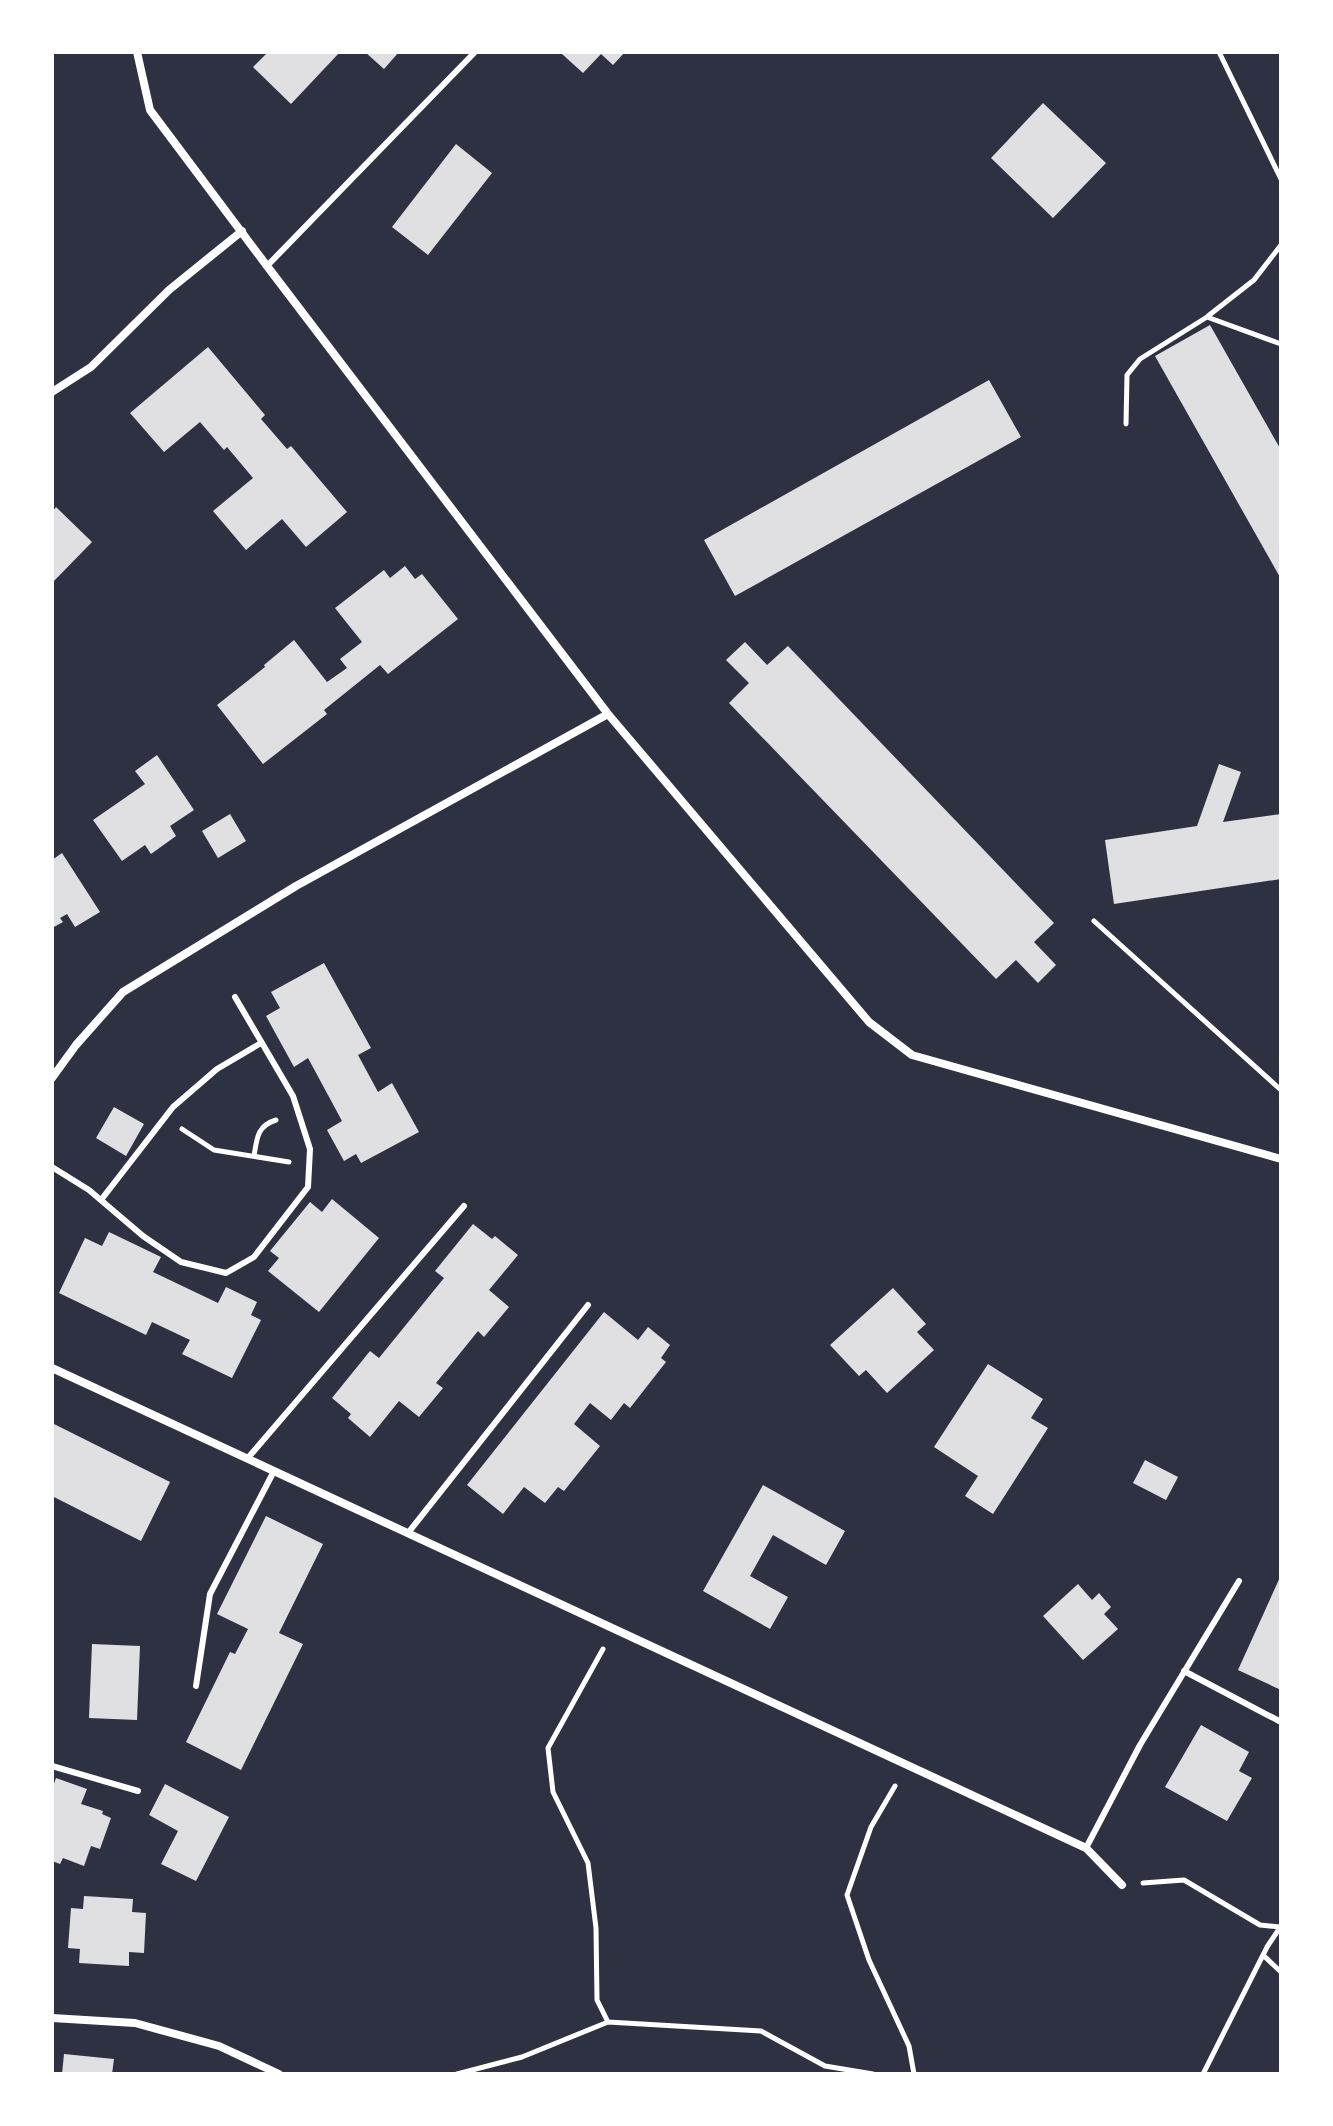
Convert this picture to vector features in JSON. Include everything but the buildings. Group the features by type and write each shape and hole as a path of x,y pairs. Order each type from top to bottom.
{"street":[{"path":"137,52 150,110 267,266 608,714 869,1022 912,1055 1281,1159"},
{"path":"52,392 91,367 169,290 242,231"},
{"path":"52,1078 76,1045 123,992 296,886 608,714"},
{"path":"52,1368 1086,1848 1122,1885"},
{"path":"52,2018 135,2023 219,2046 279,2074"}],"lane":[{"path":"267,266 475,52"},
{"path":"52,1167 101,1200 143,1236 181,1262 226,1273 254,1257 308,1187 310,1149 293,1096 235,997"},
{"path":"101,1200 173,1107 217,1069 261,1043"},
{"path":"247,1459 464,1206"},
{"path":"408,1533 588,1305"},
{"path":"196,1686 210,1594 274,1471"},
{"path":"1086,1848 1140,1745 1239,1581"},
{"path":"1184,1671 1281,1722"},
{"path":"52,1766 138,1791"}],"path":[{"path":"1219,52 1281,179"},
{"path":"1126,424 1127,375 1140,359 1207,317 1254,280 1281,245"},
{"path":"1207,317 1281,344"},
{"path":"1094,921 1281,1090"},
{"path":"254,1156 258,1132 267,1123 299,1114"},
{"path":"165,1117 214,1150 309,1165"},
{"path":"608,2022 597,2000 596,1928 588,1863 553,1792 548,1748 615,1630"},
{"path":"907,1765 871,1827 847,1895 869,1960 909,2046 914,2074"},
{"path":"1122,1885 1184,1880 1260,1925 1280,1926 1203,2074"},
{"path":"1263,1955 1281,1972"},
{"path":"457,2074 522,2057 608,2022 761,2031 825,2066 873,2074"}]}
